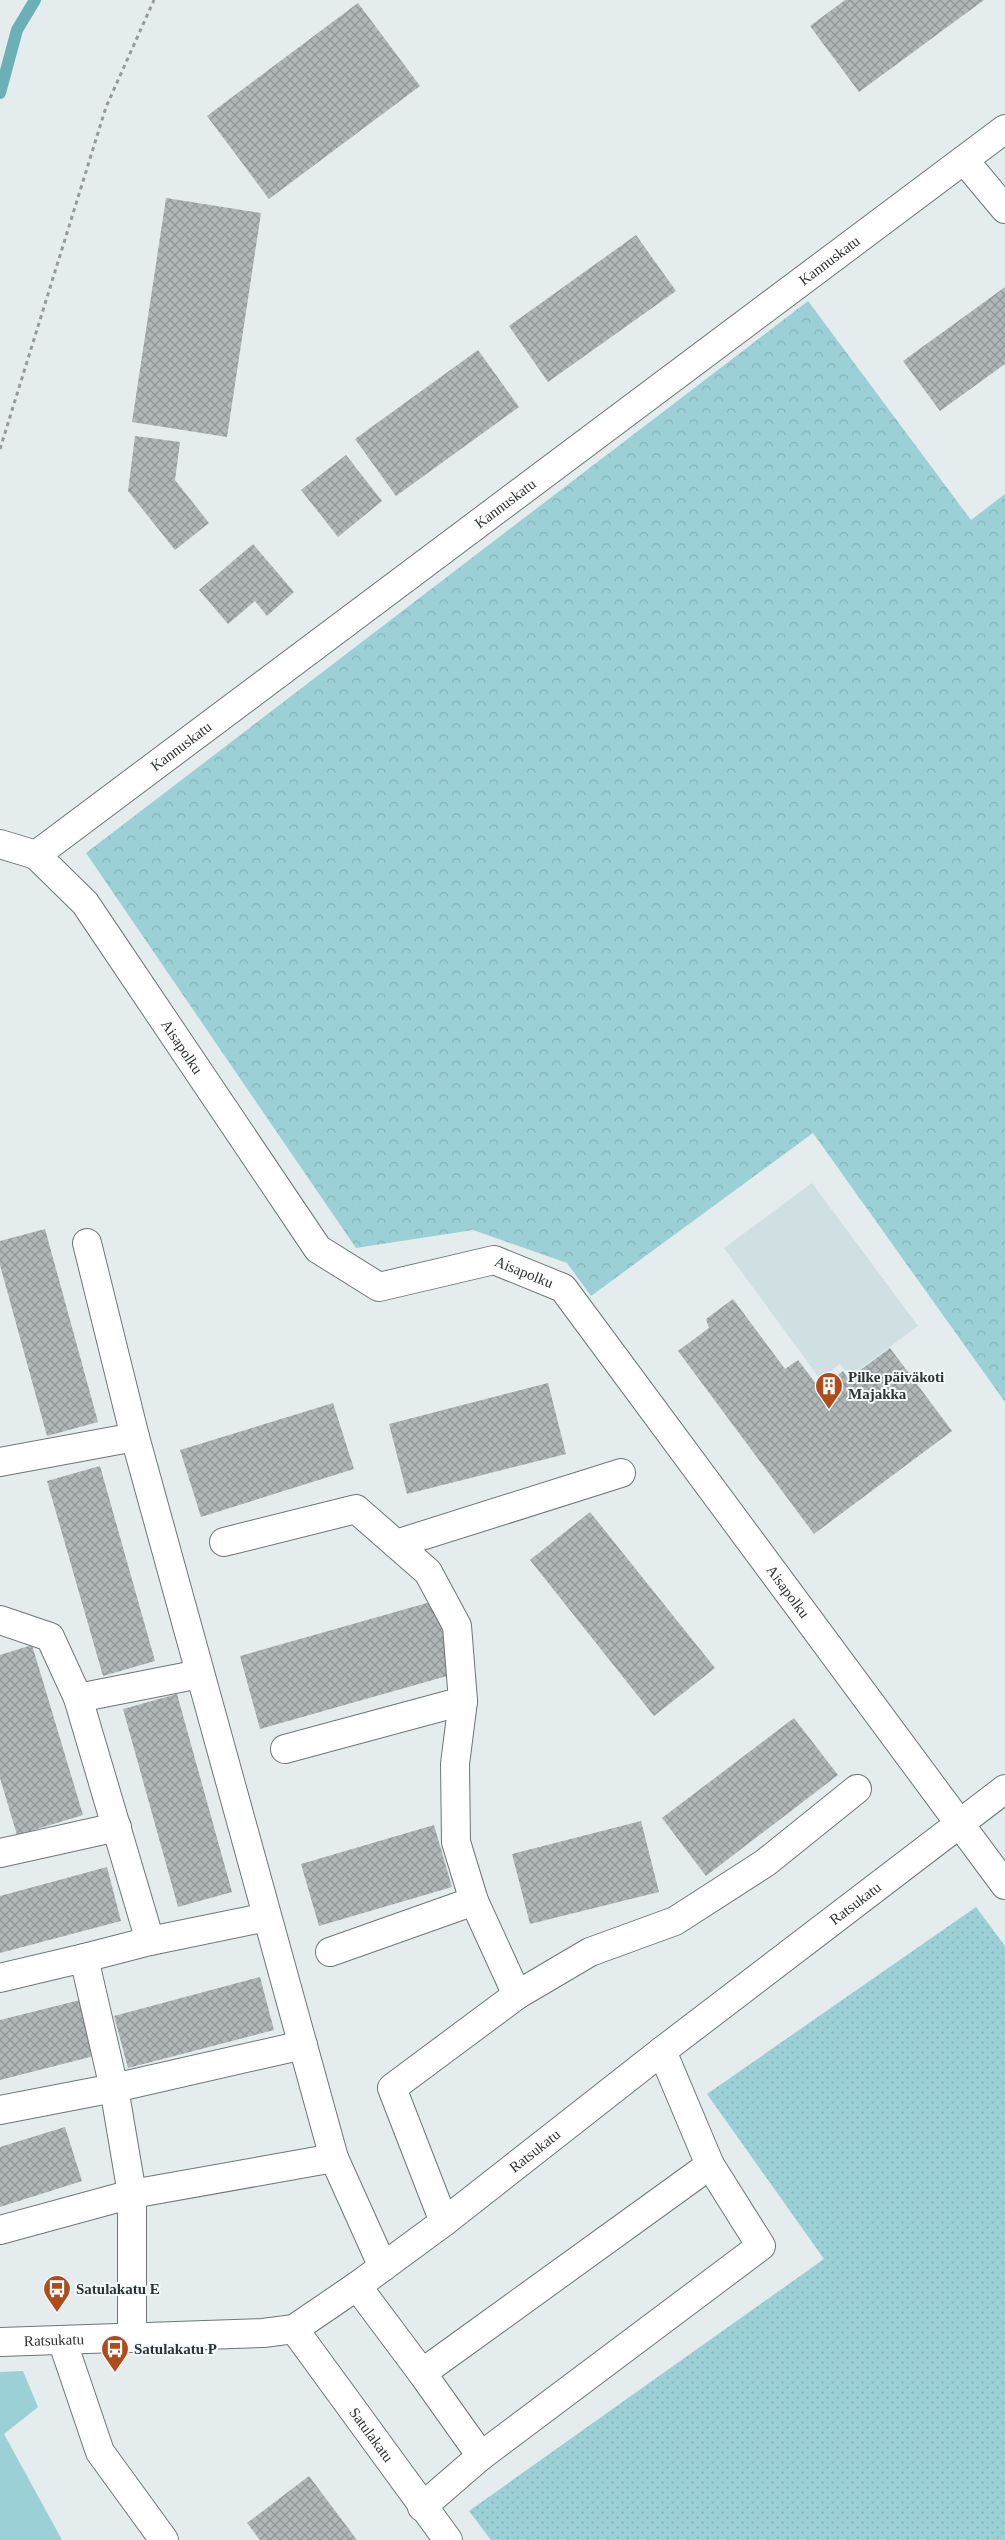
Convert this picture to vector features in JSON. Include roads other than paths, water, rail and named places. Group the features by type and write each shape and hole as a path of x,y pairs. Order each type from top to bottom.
{"street":[{"name":"Kannuskatu","path":"36,855 1005,129"},
{"path":"964,160 1005,209"},
{"path":"0,844 36,855"},
{"name":"Aisapolku","path":"36,855 85,903 318,1249 379,1287 494,1260 563,1288 1005,1885"},
{"path":"87,1243 134,1437 334,2158 383,2267"},
{"path":"0,1462 134,1437"},
{"path":"396,1544 621,1473"},
{"path":"224,1542 356,1509 428,1572 457,1626 463,1701 455,1764 456,1842 474,1901 517,1995"},
{"path":"0,1620 50,1637 78,1698 118,1827 150,1941"},
{"path":"78,1698 200,1674"},
{"path":"285,1749 463,1701"},
{"path":"444,2222 392,2088 517,1995 590,1952 675,1921 765,1863 857,1789"},
{"name":"Ratsukatu","path":"0,2342 263,2334 294,2329 358,2286 444,2222 662,2051 1005,1789"},
{"path":"0,1853 118,1827"},
{"path":"330,1952 474,1901"},
{"path":"0,1978 150,1941 267,1917"},
{"path":"84,1958 114,2088 132,2194 132,2338"},
{"path":"0,2110 114,2088 303,2045"},
{"path":"422,2507 481,2456 761,2246 710,2164 662,2051"},
{"path":"0,2230 132,2194 334,2158"},
{"path":"422,2373 710,2164"},
{"path":"358,2286 481,2456"},
{"name":"Satulakatu","path":"294,2329 422,2507 448,2540"},
{"path":"62,2340 100,2452 164,2540"}],"waterway":[{"path":"0,93 17,30 35,0"}],"place":[{"name":"Pilke päiväkoti Majakka","path":"829,1410"},
{"name":"Satulakatu E","path":"57,2313"},
{"name":"Satulakatu P","path":"115,2373"}]}
